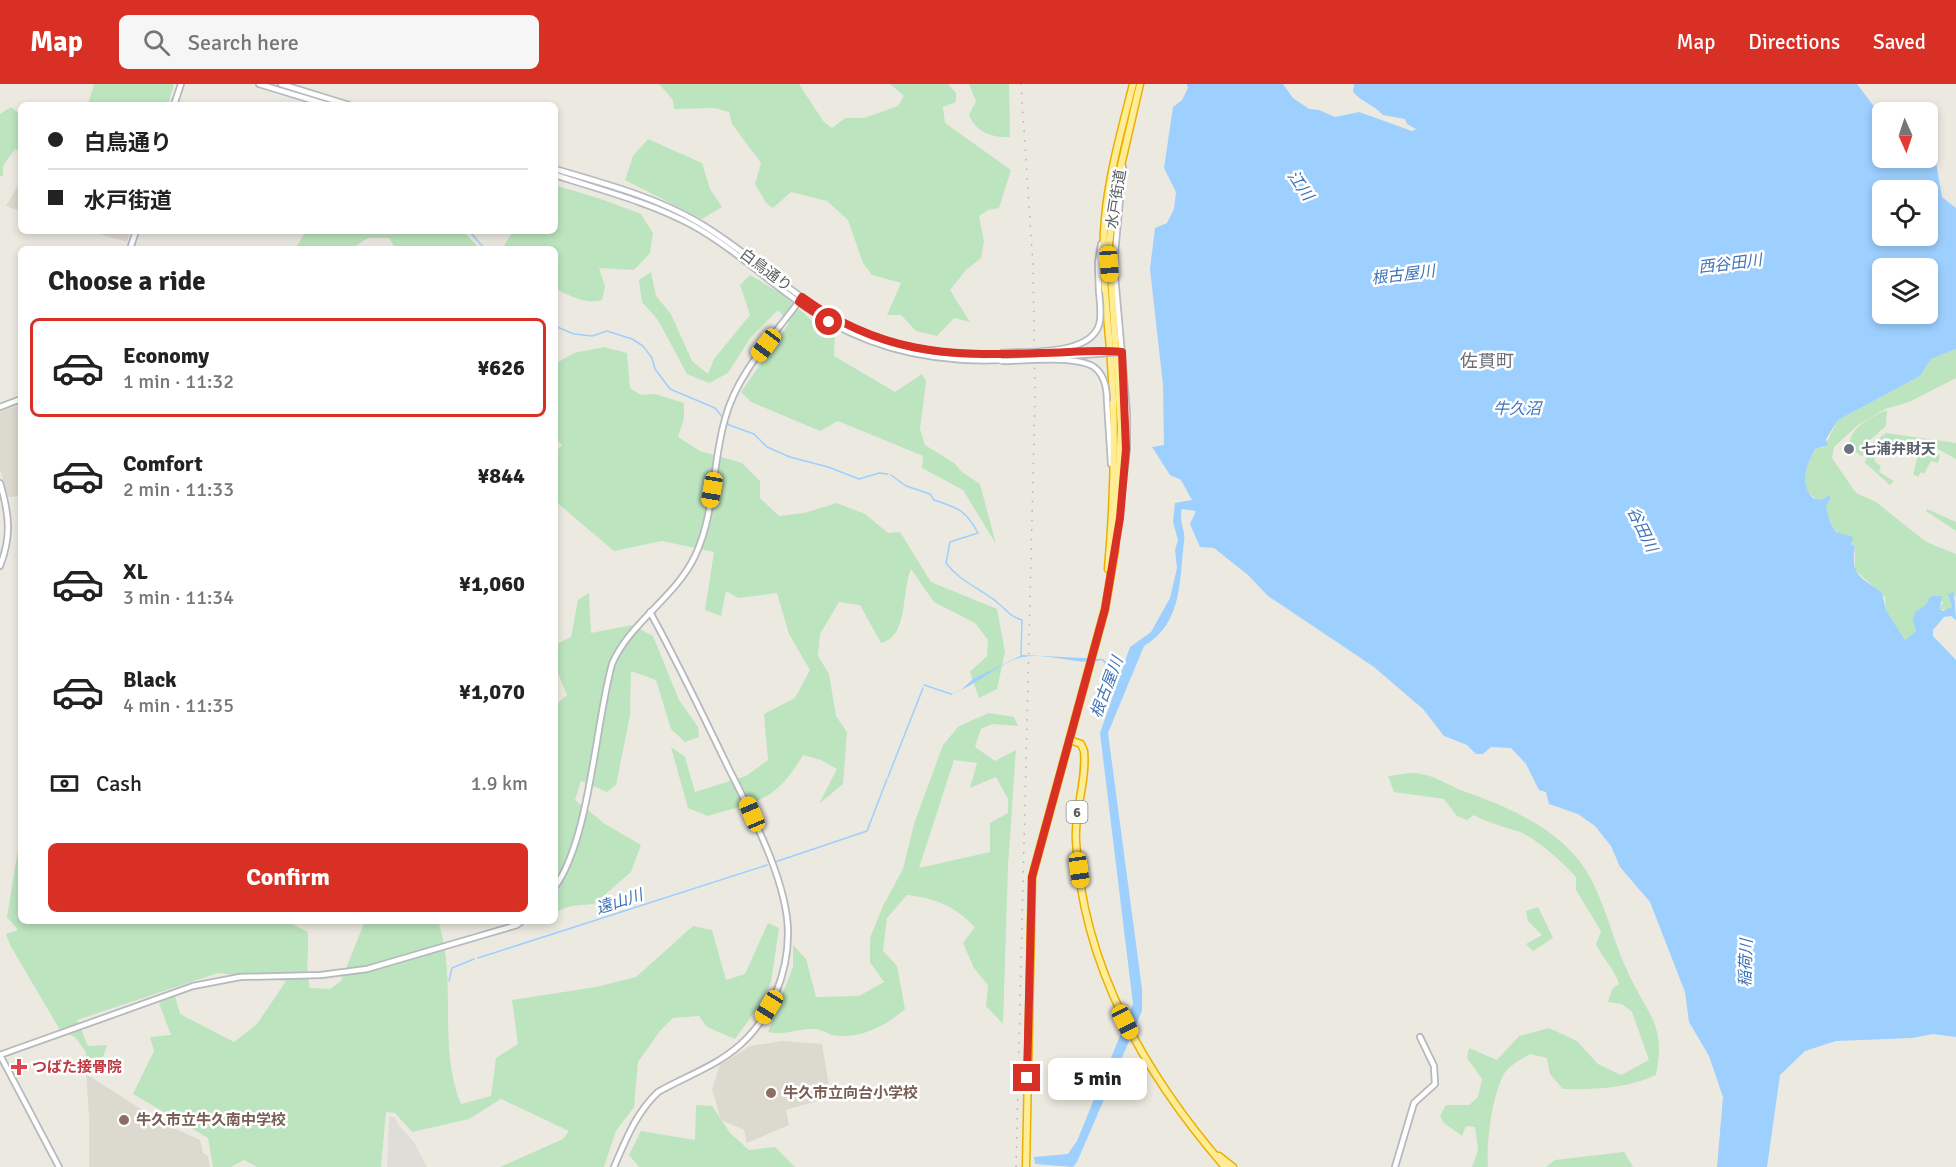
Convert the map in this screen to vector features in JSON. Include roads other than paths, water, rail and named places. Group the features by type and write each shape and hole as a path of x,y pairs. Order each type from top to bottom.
{"highway":[{"name":"水戸街道","path":"1097,637 1106,582 1113,479 1111,364 1103,263 1104,219 1133,84"},
{"name":"水戸街道","path":"1026,1167 1032,877 1105,609 1117,530 1120,409 1109,245 1127,138 1140,84"},
{"name":"6","path":"1070,740 1081,744 1084,755 1075,828 1079,870 1092,932 1121,1014 1155,1075 1212,1149"},
{"path":"1212,1149 1225,1167"},
{"path":"1212,1149 1233,1167"}],"street":[{"path":"175,102 181,84"},
{"path":"259,84 318,102"},
{"path":"281,84 339,102"},
{"path":"1117,530 1126,449 1114,248 1127,138"},
{"name":"白鳥通り","path":"558,170 639,195 694,219 728,240 800,299"},
{"name":"白鳥通り","path":"558,176 637,201 691,225 724,245 800,299 875,337 926,351 988,358 1122,352"},
{"path":"1001,357 1067,348 1089,340 1100,322 1098,263 1104,219"},
{"path":"558,883 564,874 576,836 612,664 620,645 695,558 706,524 727,411 741,380 800,299"},
{"path":"1001,357 1072,362 1089,365 1098,371 1104,381 1107,401 1113,479"},
{"path":"0,407 18,400"},
{"path":"0,483 8,509 9,529 0,566"},
{"path":"614,1167 633,1125 651,1099 728,1054 751,1034 769,1007 779,983 788,933 782,895 745,797 691,687 650,612"},
{"path":"59,1167 0,1055 193,986 240,977 321,975 367,969 518,924"},
{"path":"1395,1167 1414,1103 1435,1084 1434,1066 1420,1037"}],"water":[{"name":"牛久沼","path":"1187,84 1283,84 1293,98 1309,109 1319,110 1335,117 1359,112 1412,131 1416,129 1407,124 1405,119 1383,115 1353,92 1354,84 1857,84 1872,104 1872,168 1937,168 1942,197 1956,208 1956,349 1931,359 1920,376 1838,420 1826,439 1828,445 1815,449 1809,461 1805,481 1813,498 1822,500 1829,495 1830,499 1826,506 1830,522 1836,532 1853,537 1851,544 1855,546 1856,570 1863,579 1882,593 1886,610 1905,640 1916,631 1913,620 1915,612 1925,606 1931,596 1942,596 1940,609 1943,611 1952,607 1948,594 1954,592 1956,620 1951,616 1944,617 1933,630 1933,636 1956,660 1956,1037 1933,1034 1912,1038 1836,1041 1805,1051 1780,1075 1767,1167 1717,1167 1723,1097 1709,1056 1689,1022 1685,992 1650,902 1620,867 1611,846 1595,826 1578,814 1549,804 1546,792 1539,790 1526,764 1511,748 1491,747 1483,754 1476,754 1467,745 1444,736 1423,709 1374,667 1268,596 1248,575 1214,548 1200,547 1190,524 1196,511 1182,509 1184,542 1177,600 1166,625 1144,646 1108,733 1142,989 1142,1011 1077,1162 1073,1167 1035,1164 1034,1157 1068,1154 1077,1141 1133,1004 1100,733 1130,647 1151,632 1170,598 1177,568 1175,550 1178,540 1173,522 1175,503 1192,500 1181,480 1170,475 1152,447 1164,445 1163,385 1150,269 1155,228 1167,223 1174,209 1176,192 1164,168 1173,107 1182,100 1188,88"},
{"path":"1022,655 1042,656 1014,660 958,692 949,695 961,690 973,679"},
{"path":"1043,656 1103,659 1113,668 1107,667 1102,660 1083,661"}],"waterway":[{"path":"472,234 482,246"},
{"path":"558,327 574,334 592,336 607,331 632,339 643,346 652,358 655,369 670,389 715,408 729,425 754,434 767,447 790,457 828,467 859,479 879,473 888,474"},
{"path":"891,475 906,486 930,494 934,500 955,508 969,519 978,533 950,542 946,563 964,580 1011,615 1022,620 1021,655"},
{"name":"遠山川","path":"924,685 951,694"},
{"name":"遠山川","path":"888,777 923,688"},
{"name":"遠山川","path":"775,862 867,831 887,779"},
{"name":"遠山川","path":"478,958 767,865"},
{"name":"遠山川","path":"449,981 452,968 474,959"}],"railway":[{"path":"1016,1167 1035,397 1033,266 1021,84"}],"place":[{"name":"七浦弁財天","path":"1849,449"},
{"name":"つばた接骨院","path":"19,1067"},
{"name":"牛久市立向台小学校","path":"771,1093"},
{"name":"牛久市立牛久南中学校","path":"124,1120"}],"district":[{"name":"佐貫町","path":"1487,361"}],"water label":[{"name":"江川","path":"1301,185"},
{"name":"西谷田川","path":"1730,263"},
{"name":"根古屋川","path":"1403,274"},
{"name":"谷田川","path":"1643,529"},
{"name":"根古屋川","path":"1106,687"},
{"name":"稲荷川","path":"1745,963"}]}
